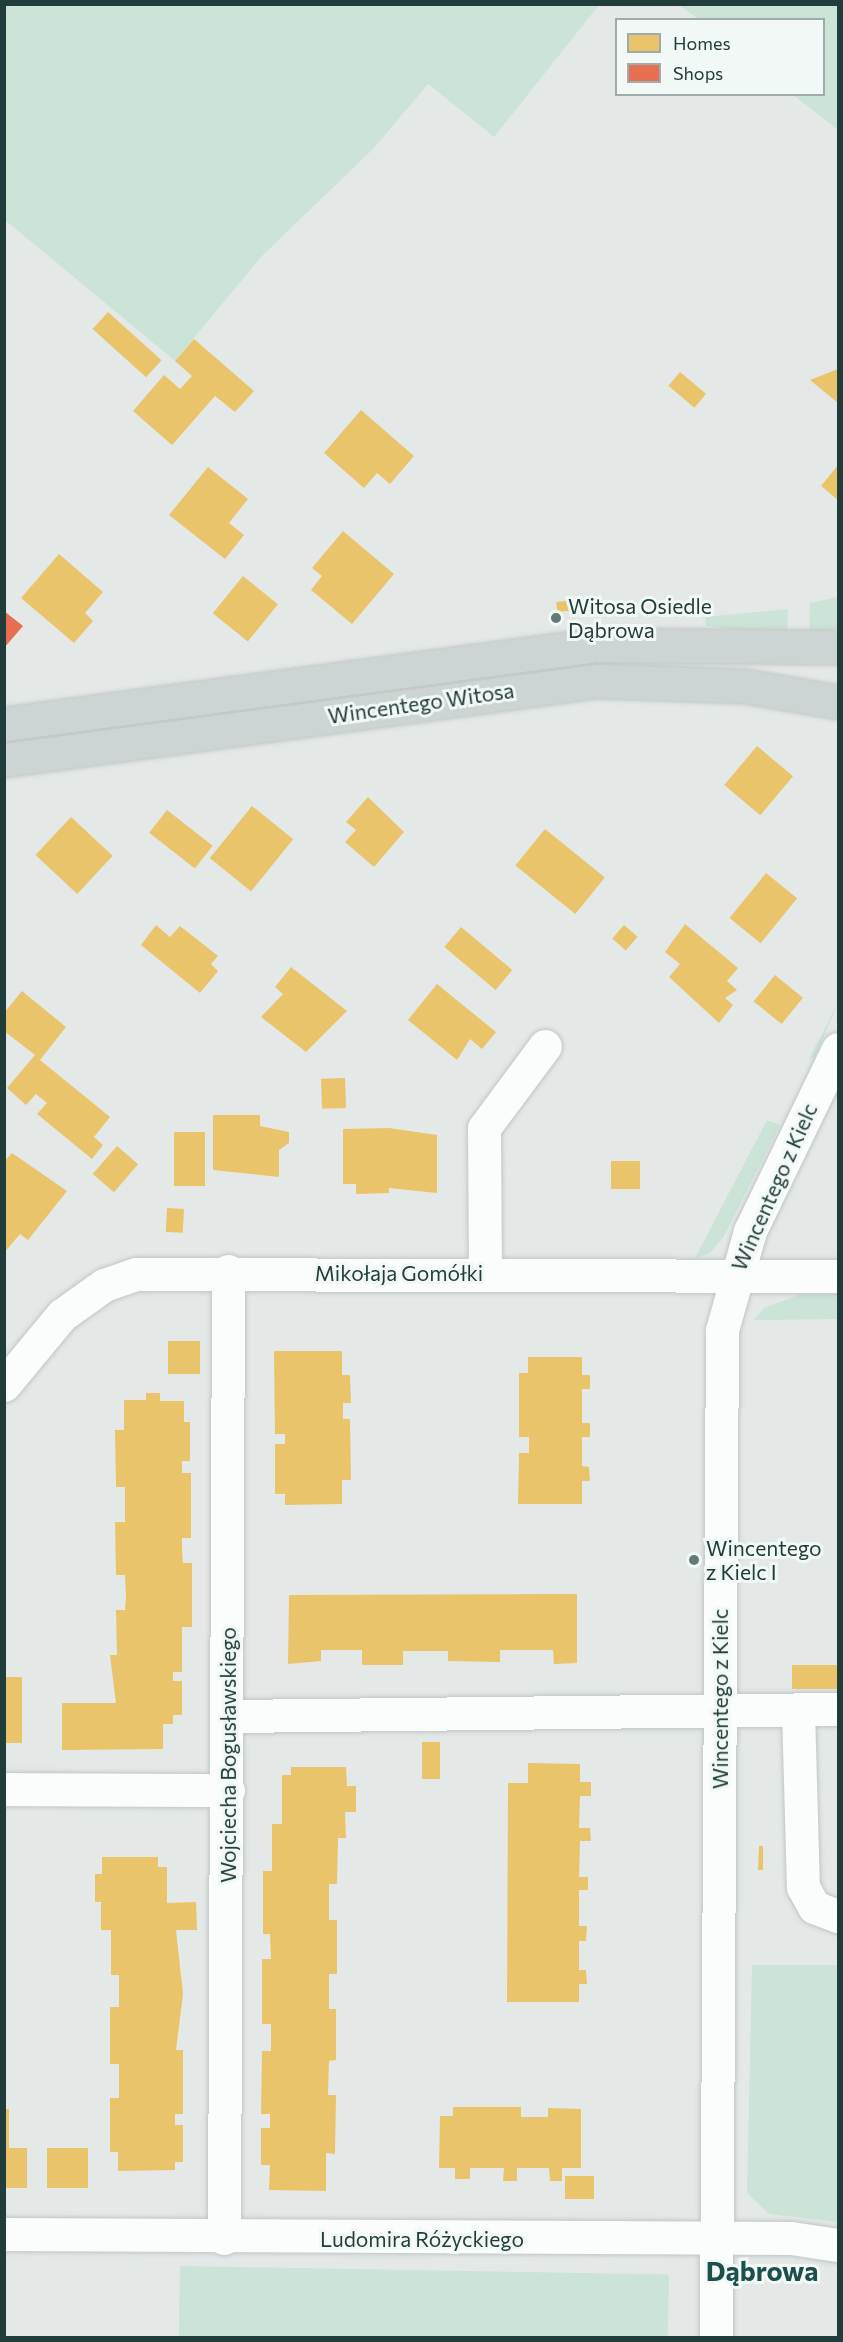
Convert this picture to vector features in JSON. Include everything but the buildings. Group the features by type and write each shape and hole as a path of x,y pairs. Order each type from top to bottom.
{"main road":[{"name":"Wincentego Witosa","path":"4,723 596,645 838,647"},
{"name":"Wincentego Witosa","path":"4,760 597,681 745,686 838,702"}],"street":[{"path":"485,1273 484,1128 545,1046"},
{"name":"Wincentego z Kielc","path":"716,2337 722,1330 734,1275 838,1049"},
{"name":"Mikołaja Gomółki","path":"4,1385 62,1315 104,1285 155,1271 838,1276"},
{"name":"Wojciecha Bogusławskiego","path":"224,2238 230,1716 228,1271"},
{"path":"798,1710 803,1887 814,1907 838,1916"},
{"path":"230,1716 838,1710"},
{"path":"4,1789 228,1790"},
{"name":"Ludomira Różyckiego","path":"4,2234 224,2238 791,2238 838,2246"}],"green space":[{"path":"4,5 599,5 494,137 428,84 374,148 261,257 175,361 5,220"},
{"path":"679,5 838,5 838,130 794,96 825,96 825,18 697,18"},
{"path":"838,597 838,629 809,635 810,603"},
{"path":"788,609 787,635 706,626 705,617"},
{"path":"838,1003 815,1057 809,1059"},
{"path":"767,1120 780,1125 723,1238 710,1253 695,1258"},
{"path":"804,1293 838,1294 838,1319 753,1320 764,1308"},
{"path":"752,1965 838,1965 838,2222 769,2214 747,2193"},
{"path":"180,2266 669,2275 668,2338 179,2337"}],"place":[{"name":"Witosa Osiedle Dąbrowa","path":"556,618"},
{"name":"Wincentego z Kielc I","path":"694,1560"}],"district":[{"name":"Dąbrowa","path":"762,2271"}]}
